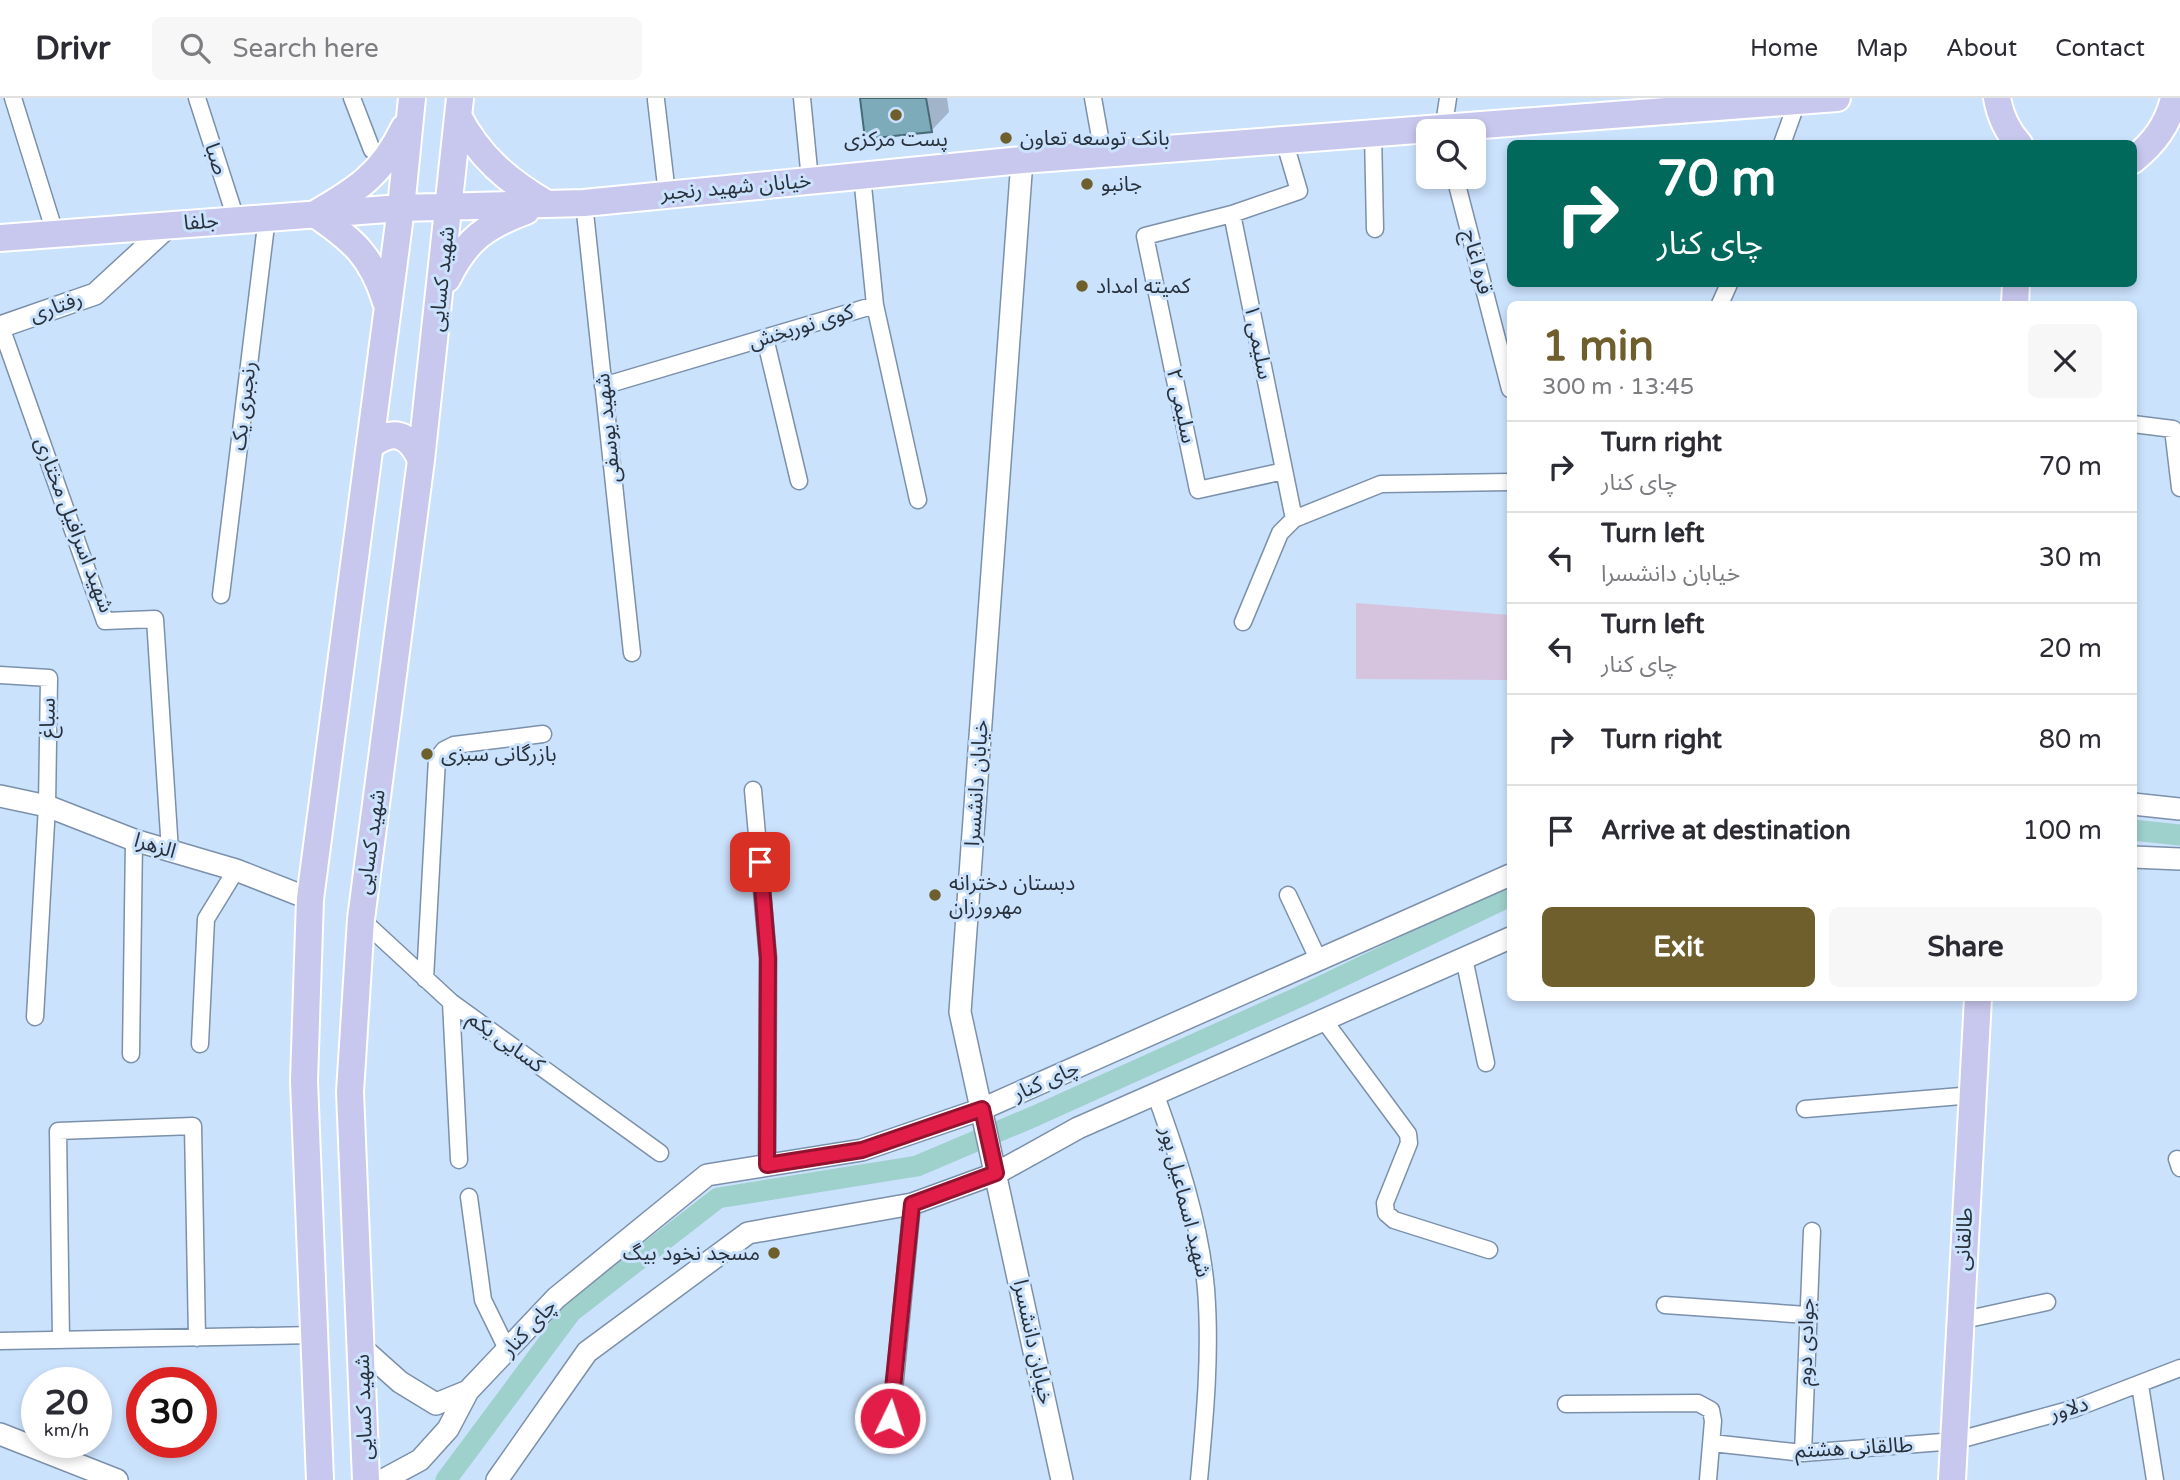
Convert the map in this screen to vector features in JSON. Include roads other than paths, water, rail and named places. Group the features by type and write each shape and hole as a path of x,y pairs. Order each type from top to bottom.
{"main road":[{"path":"1997,98 1999,110 2014,140"},
{"path":"2137,157 2151,146 2166,125 2174,98"},
{"name":"خیابان شهید رنجبر","path":"1486,126 1817,100"},
{"path":"320,1480 304,1081 310,899 401,208 411,106"},
{"path":"388,307 379,277 365,253 314,214 372,177 391,155 411,106"},
{"path":"459,107 481,154 502,175 547,204"},
{"name":"شهید کسایی","path":"366,1480 350,1092 360,919 421,460 459,107"},
{"name":"خیابان شهید رنجبر","path":"401,208 584,203 1022,160 1416,131"},
{"path":"441,290 460,253 476,236 499,221 547,204"},
{"name":"جلفا","path":"0,238 401,208"},
{"path":"370,446 383,436 400,435 415,444 421,460"},
{"name":"طالقانی","path":"1952,1480 1978,1001"}],"street":[{"path":"13,98 55,233"},
{"name":"صبا","path":"197,98 236,219"},
{"path":"352,98 372,150"},
{"path":"802,98 810,180"},
{"path":"1093,98 1103,154"},
{"path":"1444,119 1448,98"},
{"path":"656,100 667,194"},
{"path":"1785,140 1817,100"},
{"path":"1373,133 1375,229"},
{"path":"1233,214 1299,191 1284,140"},
{"name":"خیابان دانشسرا","path":"1022,160 960,1012 1062,1480"},
{"name":"کوی نوربخش","path":"603,386 874,305 862,176"},
{"name":"قره اغاج","path":"1458,189 1507,377"},
{"name":"شهید یوسفی","path":"584,203 632,653"},
{"name":"سلیمی ۲","path":"1233,214 1145,236 1198,490 1284,471"},
{"name":"سلیمی ۱","path":"1233,214 1294,519"},
{"name":"رنجبری یک","path":"221,595 267,217"},
{"name":"رفتاری","path":"1,327 95,294 171,224"},
{"path":"874,305 918,500"},
{"name":"شهید اسرافیل مختاری","path":"1,327 105,621 155,619 170,851"},
{"path":"765,338 799,481"},
{"path":"2137,425 2176,430 2180,488"},
{"path":"1243,622 1280,533 1294,519 1381,484 1507,482"},
{"name":"سباغ","path":"0,675 49,678 47,807"},
{"path":"425,979 437,759 444,750 454,745 543,734"},
{"path":"753,790 768,958 767,1165"},
{"name":"الزهرا","path":"0,796 47,807 134,841 236,870 310,899"},
{"path":"2137,804 2180,809"},
{"path":"35,1017 47,807"},
{"path":"131,1054 134,841"},
{"path":"2137,857 2180,859"},
{"path":"200,1044 206,919 236,870"},
{"name":"چای کنار","path":"383,1480 420,1460 448,1429 468,1391 556,1298 707,1175 862,1150 982,1109 1507,876"},
{"path":"1288,895 1319,961"},
{"name":"کسایی یکم","path":"360,919 451,1002 660,1153"},
{"path":"497,1480 587,1352 748,1233 912,1204 996,1173 1078,1128 1507,939"},
{"path":"1464,958 1486,1063"},
{"path":"451,1002 459,1160"},
{"path":"1323,1019 1408,1134 1409,1143 1385,1203 1386,1213 1394,1220 1489,1250"},
{"name":"شهید اسماعیل پور","path":"1155,1093 1183,1177 1206,1288 1208,1375 1199,1480"},
{"path":"1805,1109 1973,1095"},
{"path":"61,1340 58,1131 193,1126 197,1338"},
{"path":"469,1197 483,1300 508,1351"},
{"path":"889,1441 912,1204"},
{"name":"جوادی دوم","path":"1803,1453 1812,1231"},
{"path":"1959,1321 2047,1302"},
{"path":"1665,1305 1807,1315"},
{"path":"0,1341 315,1335"},
{"path":"362,1348 400,1382 436,1404 468,1391"},
{"name":"دلاور","path":"1955,1441 2076,1408 2180,1368"},
{"path":"2140,1385 2155,1480"},
{"path":"1566,1404 1698,1404 1711,1410 1712,1443 1708,1480"},
{"path":"0,1434 117,1480"},
{"name":"طالقانی هشتم","path":"1712,1443 1803,1453 1955,1441"}],"waterway":[{"path":"2137,830 2180,835"},
{"path":"446,1480 571,1312 718,1198 917,1166 1301,996 1507,897"}],"place":[{"name":"پست مرکزی","path":"896,115"},
{"name":"بانک توسعه تعاون","path":"1006,138"},
{"name":"جانبو","path":"1087,184"},
{"name":"کمیته امداد","path":"1082,286"},
{"name":"بازرگانی سبزی","path":"427,754"},
{"name":"دبستان دخترانه مهرورزان","path":"935,895"},
{"name":"مسجد نخود‌ بیگ","path":"774,1253"}]}
